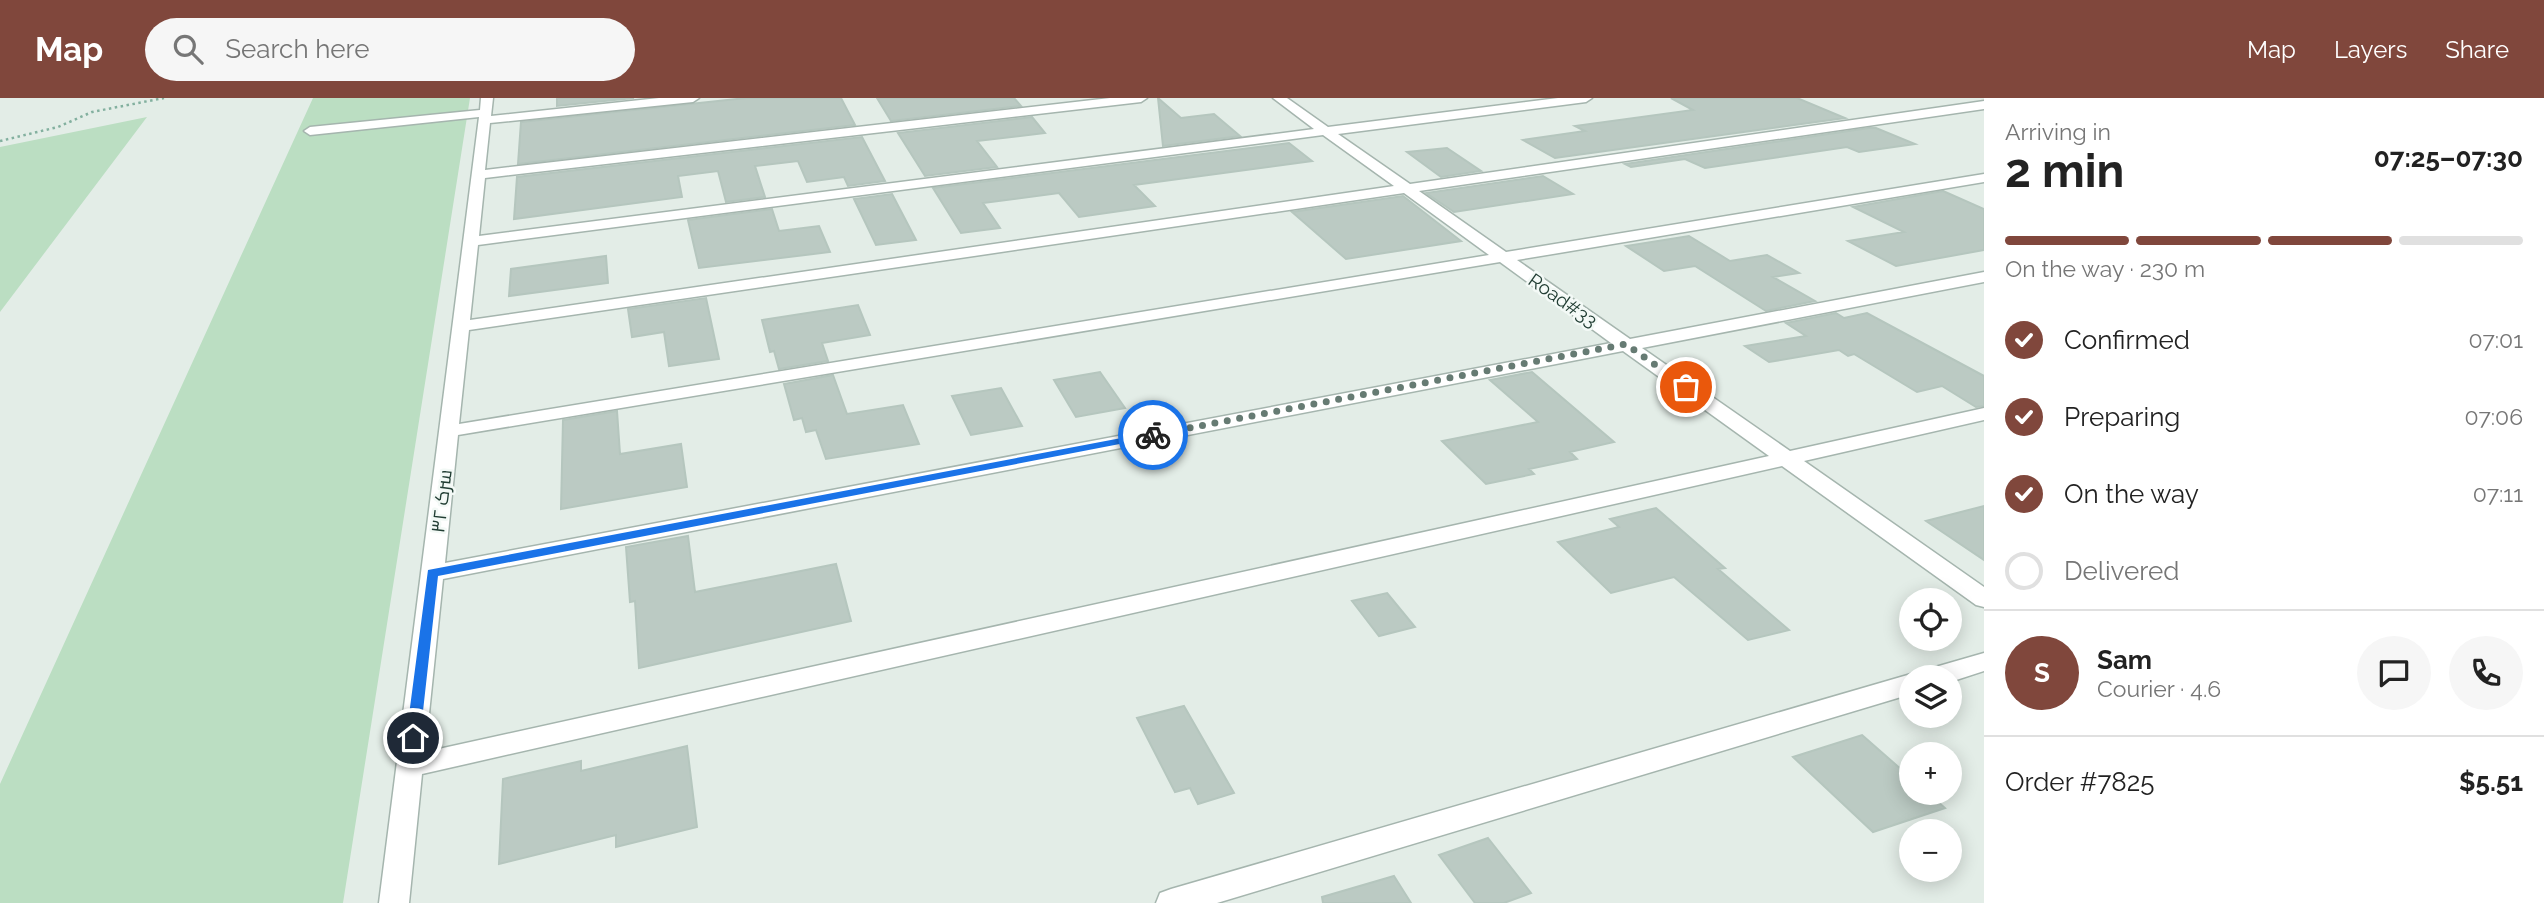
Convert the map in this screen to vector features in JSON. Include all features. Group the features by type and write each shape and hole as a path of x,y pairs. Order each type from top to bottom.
{"street":[{"path":"310,131 486,110 693,98"},
{"path":"478,174 1141,98"},
{"name":"Road#33","path":"1279,98 1984,599"},
{"path":"471,241 1586,98"},
{"path":"461,326 1984,105"},
{"name":"سرک ۳۲","path":"394,903 486,110"},
{"path":"449,431 1984,178"},
{"path":"432,573 1984,277"},
{"path":"410,766 1984,414"},
{"path":"1962,669 1984,662"},
{"path":"1171,903 1899,688"}],"path":[{"path":"0,141 58,127 92,112 164,98"}],"green space":[{"path":"313,98 470,98 343,903 0,903 0,784"},
{"path":"147,117 0,312 0,147"}],"building":[{"path":"557,98 634,98 557,106"},
{"path":"746,98 841,98 855,125 518,164 521,122"},
{"path":"877,98 1014,98 1021,106 891,121"},
{"path":"1158,98 1181,118 1214,114 1240,136 1163,146"},
{"path":"1671,98 1797,98 1845,118 1555,158 1523,140 1585,131 1575,126 1693,110"},
{"path":"1032,117 1045,133 977,141 997,167 925,176 898,133"},
{"path":"1876,128 1915,144 1859,152 1847,147 1705,168 1685,159 1631,167 1625,164"},
{"path":"862,137 885,181 848,186 844,177 807,182 798,161 755,166 765,197 726,202 718,171 678,176 682,197 514,219 517,177"},
{"path":"1289,143 1312,161 1134,185 1155,206 1079,217 1059,193 983,203 1000,228 961,233 933,188"},
{"path":"1447,148 1481,171 1441,177 1407,152"},
{"path":"1543,176 1573,194 1454,212 1426,193"},
{"path":"1943,191 1984,209 1984,250 1896,266 1848,241 1904,232 1853,207"},
{"path":"892,194 916,240 876,245 854,199"},
{"path":"1403,196 1461,241 1346,259 1292,212"},
{"path":"772,209 779,231 819,226 830,252 699,268 688,220"},
{"path":"1689,236 1730,261 1767,255 1799,273 1773,277 1815,301 1766,311 1695,266 1664,271 1626,246"},
{"path":"606,256 608,283 509,296 511,269"},
{"path":"706,298 719,359 669,366 664,332 632,337 628,309"},
{"path":"858,305 870,335 822,343 828,361 779,369 774,351 770,352 762,320"},
{"path":"1836,313 1844,318 1867,313 1984,376 1984,406 1976,407 1942,386 1917,392 1854,354 1848,356 1839,350 1769,362 1745,346 1806,336 1786,323"},
{"path":"1100,372 1125,408 1076,417 1054,380"},
{"path":"1532,372 1614,442 1570,452 1577,459 1529,469 1534,474 1486,484 1442,441 1538,422 1490,380"},
{"path":"833,375 847,414 903,405 919,444 826,459 816,430 806,432 802,418 794,420 784,384"},
{"path":"1001,388 1022,426 971,435 952,396"},
{"path":"617,411 620,454 681,444 687,487 561,509 563,420"},
{"path":"1984,506 1984,560 1926,521"},
{"path":"1656,508 1725,568 1718,569 1789,630 1748,640 1674,577 1611,593 1558,542 1619,527 1610,519"},
{"path":"688,536 695,592 836,564 851,621 639,668 635,601 630,602 626,547"},
{"path":"1387,593 1415,627 1379,636 1352,601"},
{"path":"1184,706 1234,793 1198,804 1190,788 1175,792 1137,718"},
{"path":"1862,735 1899,767 1899,805 1942,805 1945,808 1912,819 1899,819 1899,823 1873,832 1793,757"},
{"path":"687,746 697,827 616,847 616,835 499,864 503,779 581,761 581,771"},
{"path":"1488,838 1531,893 1504,903 1475,903 1439,855"},
{"path":"1394,876 1411,903 1323,903 1322,897"}],"way so far":[{"path":"1153,435 1626,344 1686,387"}],"route":[{"path":"413,738 432,573 1153,435"}]}
